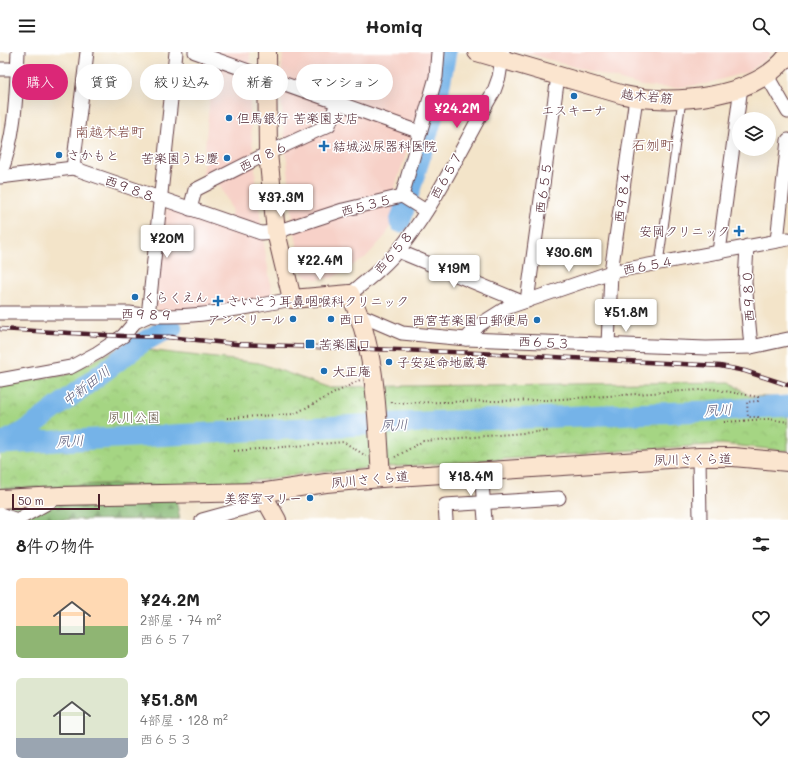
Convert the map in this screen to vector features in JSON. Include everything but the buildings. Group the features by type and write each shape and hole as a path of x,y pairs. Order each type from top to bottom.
{"street":[{"path":"18,52 18,64"},
{"path":"73,168 87,52"},
{"name":"西９８８","path":"0,176 73,168 161,200 176,52"},
{"path":"195,52 232,65"},
{"path":"266,64 267,52"},
{"name":"西５３５","path":"161,200 262,232 276,232 343,210 412,203 420,132 436,77 438,52"},
{"name":"越木岩筋","path":"477,52 502,56 558,76 636,98 682,100 716,95 741,87 766,74 788,55"},
{"name":"西６５７","path":"412,203 494,91 499,77 502,56"},
{"path":"0,68 12,69"},
{"path":"766,74 788,112"},
{"name":"西６５５","path":"524,301 558,76"},
{"path":"288,84 420,132"},
{"path":"719,252 741,87"},
{"name":"西９８４","path":"608,345 611,272 636,98"},
{"path":"0,176 8,155 15,123 16,100"},
{"path":"267,100 268,153 276,232 292,298 350,294 360,315 367,343 375,398 381,478"},
{"name":"西９８６","path":"190,209 196,190 268,153 329,125 337,103"},
{"path":"782,240 788,140"},
{"path":"0,380 71,367 116,341 123,336 135,322 148,316 161,200"},
{"name":"西６５８","path":"350,294 370,278 398,250 412,203"},
{"name":"西６５４","path":"466,339 479,325 506,308 611,272 782,240"},
{"name":"西９８０","path":"747,246 744,282 751,347"},
{"path":"398,250 524,301"},
{"name":"西９８９","path":"0,313 129,313 148,316 223,312 292,298"},
{"path":"360,315 402,333 466,339"},
{"name":"西６５３","path":"466,339 706,348 751,347 788,339"},
{"path":"699,457 700,520"},
{"name":"夙川さくら道","path":"0,500 60,496 267,497 326,483 381,478 699,457 733,457 788,462"},
{"path":"481,472 485,520"},
{"path":"0,514 17,520 60,496"},
{"path":"202,520 267,497 277,520"},
{"path":"446,520 445,505 484,504 559,498"}],"lane":[{"path":"659,263 682,100"}],"path":[{"path":"227,418 294,414 372,374"},
{"path":"375,398 395,403 546,400 713,389 758,397 758,401 747,402 748,417 758,417 758,420"},
{"path":"724,422 758,420 788,422"}],"shaded area":[{"path":"214,52 250,52 250,64 232,64 232,100 250,100 250,121 261,226 272,292 269,296 234,306 159,312 155,307 165,211 170,208 228,228 232,210 219,184 202,181 210,100 224,100 224,64 213,64"},
{"path":"283,52 433,52 428,78 410,142 394,190 399,206 386,235 366,257 332,278 317,279 302,274 293,221 281,100 288,100 288,64 282,64"},
{"path":"522,52 772,52 765,60 747,72 705,84 675,88 642,86"}],"green space":[{"name":"夙川公園","path":"121,347 259,363 327,387 730,382 749,396 788,398 788,451 722,444 315,472 222,486 101,484 0,489 0,385 66,375"},
{"path":"101,484 173,485 180,519 0,520 0,489"}],"waterway":[{"name":"中新田川","path":"400,222 436,106 446,52"},
{"name":"中新田川","path":"4,442 24,432 143,342 163,331 172,328"},
{"name":"夙川","path":"0,444 399,423 708,411 788,406"}],"railway":[{"path":"0,329 123,336 173,337"},
{"path":"168,337 236,344 479,353 720,366 745,371 788,385"}],"place":[{"name":"エスキーナ","path":"574,96"},
{"name":"但馬銀行 苦楽園支店","path":"229,118"},
{"name":"結城泌尿器科医院","path":"324,146"},
{"name":"さかもと","path":"59,155"},
{"name":"苦楽園うお慶","path":"227,158"},
{"name":"安岡クリニック","path":"739,231"},
{"name":"くらくえん","path":"135,297"},
{"name":"さいとう耳鼻咽喉科クリニック","path":"218,301"},
{"name":"アンベリール","path":"293,319"},
{"name":"西口","path":"331,319"},
{"name":"西宮苦楽園口郵便局","path":"537,320"},
{"name":"苦楽園口","path":"310,344"},
{"name":"子安延命地蔵尊","path":"389,362"},
{"name":"大正庵","path":"324,371"},
{"name":"美容室マリー","path":"310,498"}],"district":[{"name":"南越木岩町","path":"110,132"},
{"name":"石刎町","path":"653,145"}]}
